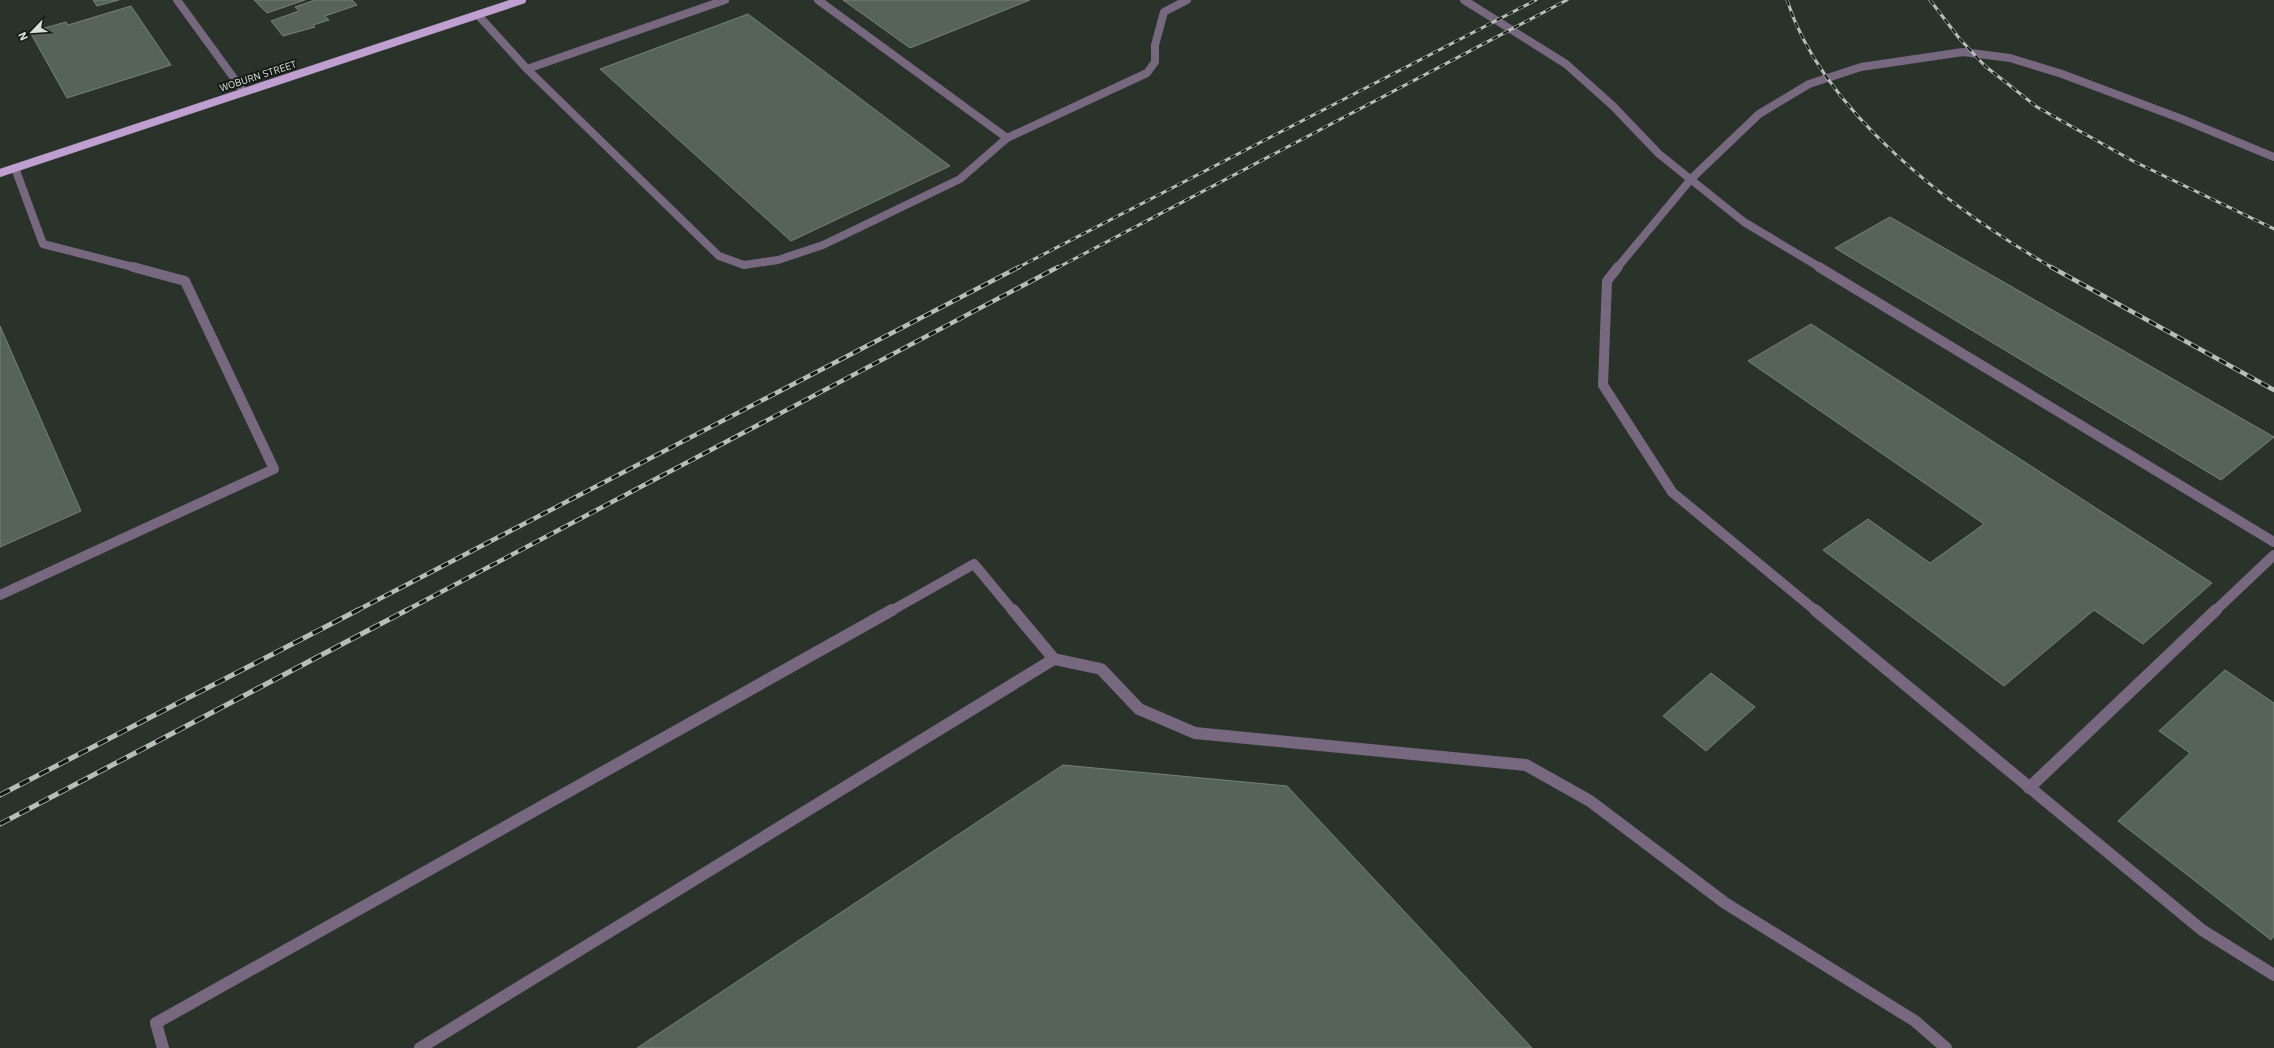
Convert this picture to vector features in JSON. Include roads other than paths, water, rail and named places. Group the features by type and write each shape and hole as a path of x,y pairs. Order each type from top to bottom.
{"main road":[{"name":"WOBURN STREET","path":"0,173 522,0"}],"street":[{"path":"177,0 244,92"},
{"path":"527,69 725,0"},
{"path":"818,0 1007,138"},
{"path":"478,15 527,69 719,256 744,265 778,260 831,242 960,179 1007,138 1147,73 1155,62 1155,45 1164,12 1187,0"},
{"path":"1465,0 1551,53 1590,83 1659,154 1744,222 2274,542"},
{"path":"2274,157 2182,119 2062,74 2010,58 1963,52 1941,54 1861,67 1809,84 1759,114 1690,179 1607,281 1603,385 1672,492 2202,930 2274,975"},
{"path":"0,595 274,469 184,281 43,244 14,168"},
{"path":"2029,788 2274,555"},
{"path":"163,1048 156,1023 974,564 1054,659 1101,669 1139,709 1195,733 1377,752 1526,765 1590,801 1726,903 1915,1021 1946,1048"},
{"path":"420,1048 1054,659"}],"railway":[{"path":"1017,268 1536,0"},
{"path":"1057,268 1567,0"},
{"path":"1787,0 1805,42 1830,82 1861,119 1896,155 1935,188 1975,218 2053,268"},
{"path":"1930,0 1959,38 1985,66 2037,107 2133,161 2274,229"},
{"path":"356,611 1019,267"},
{"path":"405,611 1058,267"},
{"path":"2051,267 2274,390"},
{"path":"0,795 358,610"},
{"path":"0,824 407,610"}]}
